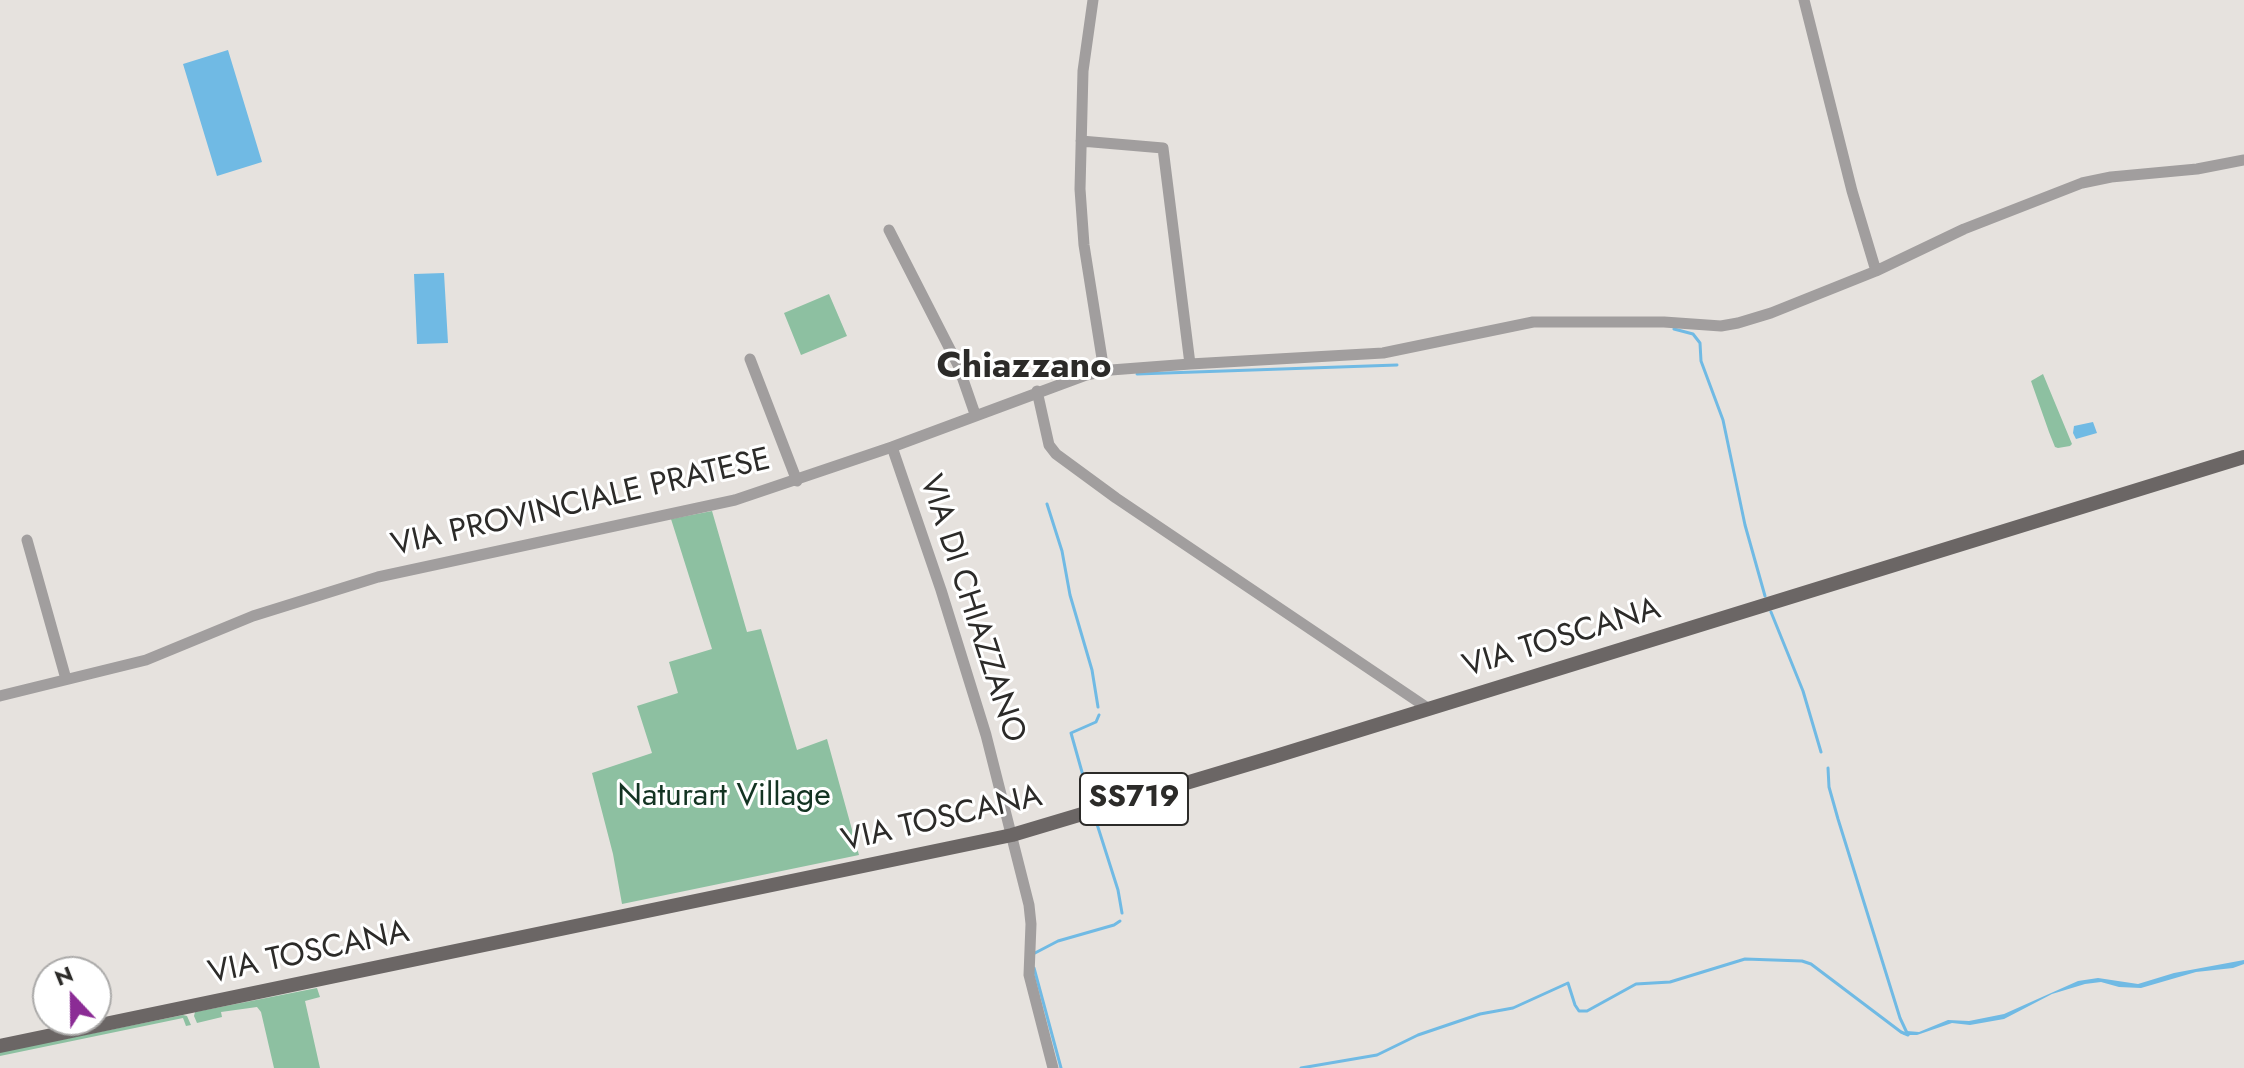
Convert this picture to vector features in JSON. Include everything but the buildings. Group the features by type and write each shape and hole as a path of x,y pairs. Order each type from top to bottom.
{"main road":[{"name":"VIA TOSCANA","path":"0,1046 1012,835 2244,457"}],"street":[{"path":"1093,0 1083,71 1081,219 1104,371"},
{"path":"1804,0 1852,191 1876,271"},
{"path":"1081,141 1163,148 1190,364"},
{"name":"VIA PROVINCIALE PRATESE","path":"0,696 146,660 253,616 378,577 674,515 797,481 1037,391 1104,371 1383,353 1533,322 1664,322 1721,326 1771,313 1876,271 1964,229 2082,183 2244,160"},
{"path":"889,230 958,365 975,414"},
{"path":"750,359 797,481"},
{"path":"1037,391 1049,445 1056,454 1116,498 1429,709"},
{"name":"VIA DI CHIAZZANO","path":"892,447 982,720 1012,835 1031,914 1029,975 1053,1068"},
{"path":"27,540 66,679"}],"green space":[{"path":"829,294 847,336 801,355 784,313"},
{"path":"2043,374 2072,444 2070,446 2055,447 2049,432 2031,381"},
{"name":"Naturart Village","path":"712,511 747,632 761,629 797,750 827,739 859,855 622,904 592,773 652,753 637,706 678,693 669,662 712,649 671,519"},
{"path":"317,988 320,997 305,1001 320,1068 274,1068 261,1012 257,1007 221,1012 222,1017 197,1023 194,1016 195,1012"},
{"path":"183,1015 187,1016 191,1025 186,1026 183,1018 112,1033 112,1029"},
{"path":"79,1036 96,1036 0,1056 0,1052"}],"water":[{"path":"228,50 262,162 217,176 183,64"},
{"path":"444,273 448,343 417,344 414,274"},
{"path":"2093,422 2097,433 2076,439 2074,426"},
{"path":"2244,960 2244,964 2233,968 2196,972 2141,988 2101,982 2085,984 2052,994 2004,1019 1970,1025 1952,1023 1917,1035 1903,1035 1907,1031 1919,1032 1948,1020 1969,1021 2004,1014 2078,981 2098,978 2138,984 2174,973"}],"waterway":[{"path":"1674,329 1693,334 1700,343 1701,361 1723,420 1745,525 1765,596"},
{"path":"1137,374 1397,365"},
{"path":"1047,504 1092,670 1098,707"},
{"path":"1771,612 1803,691 1821,752"},
{"path":"1091,804 1071,733 1096,722 1099,715"},
{"path":"1828,768 1829,787 1838,819 1908,1035"},
{"path":"1096,821 1118,890 1122,913"},
{"path":"1035,953 1058,941 1120,921"},
{"path":"1301,1068 1377,1055 1418,1035 1480,1014 1513,1008 1568,983 1579,1011 1587,1011 1636,984 1670,982 1745,959 1811,964 1908,1035"},
{"path":"1034,968 1061,1068"}],"district":[{"name":"Chiazzano","path":"1024,368"}]}
